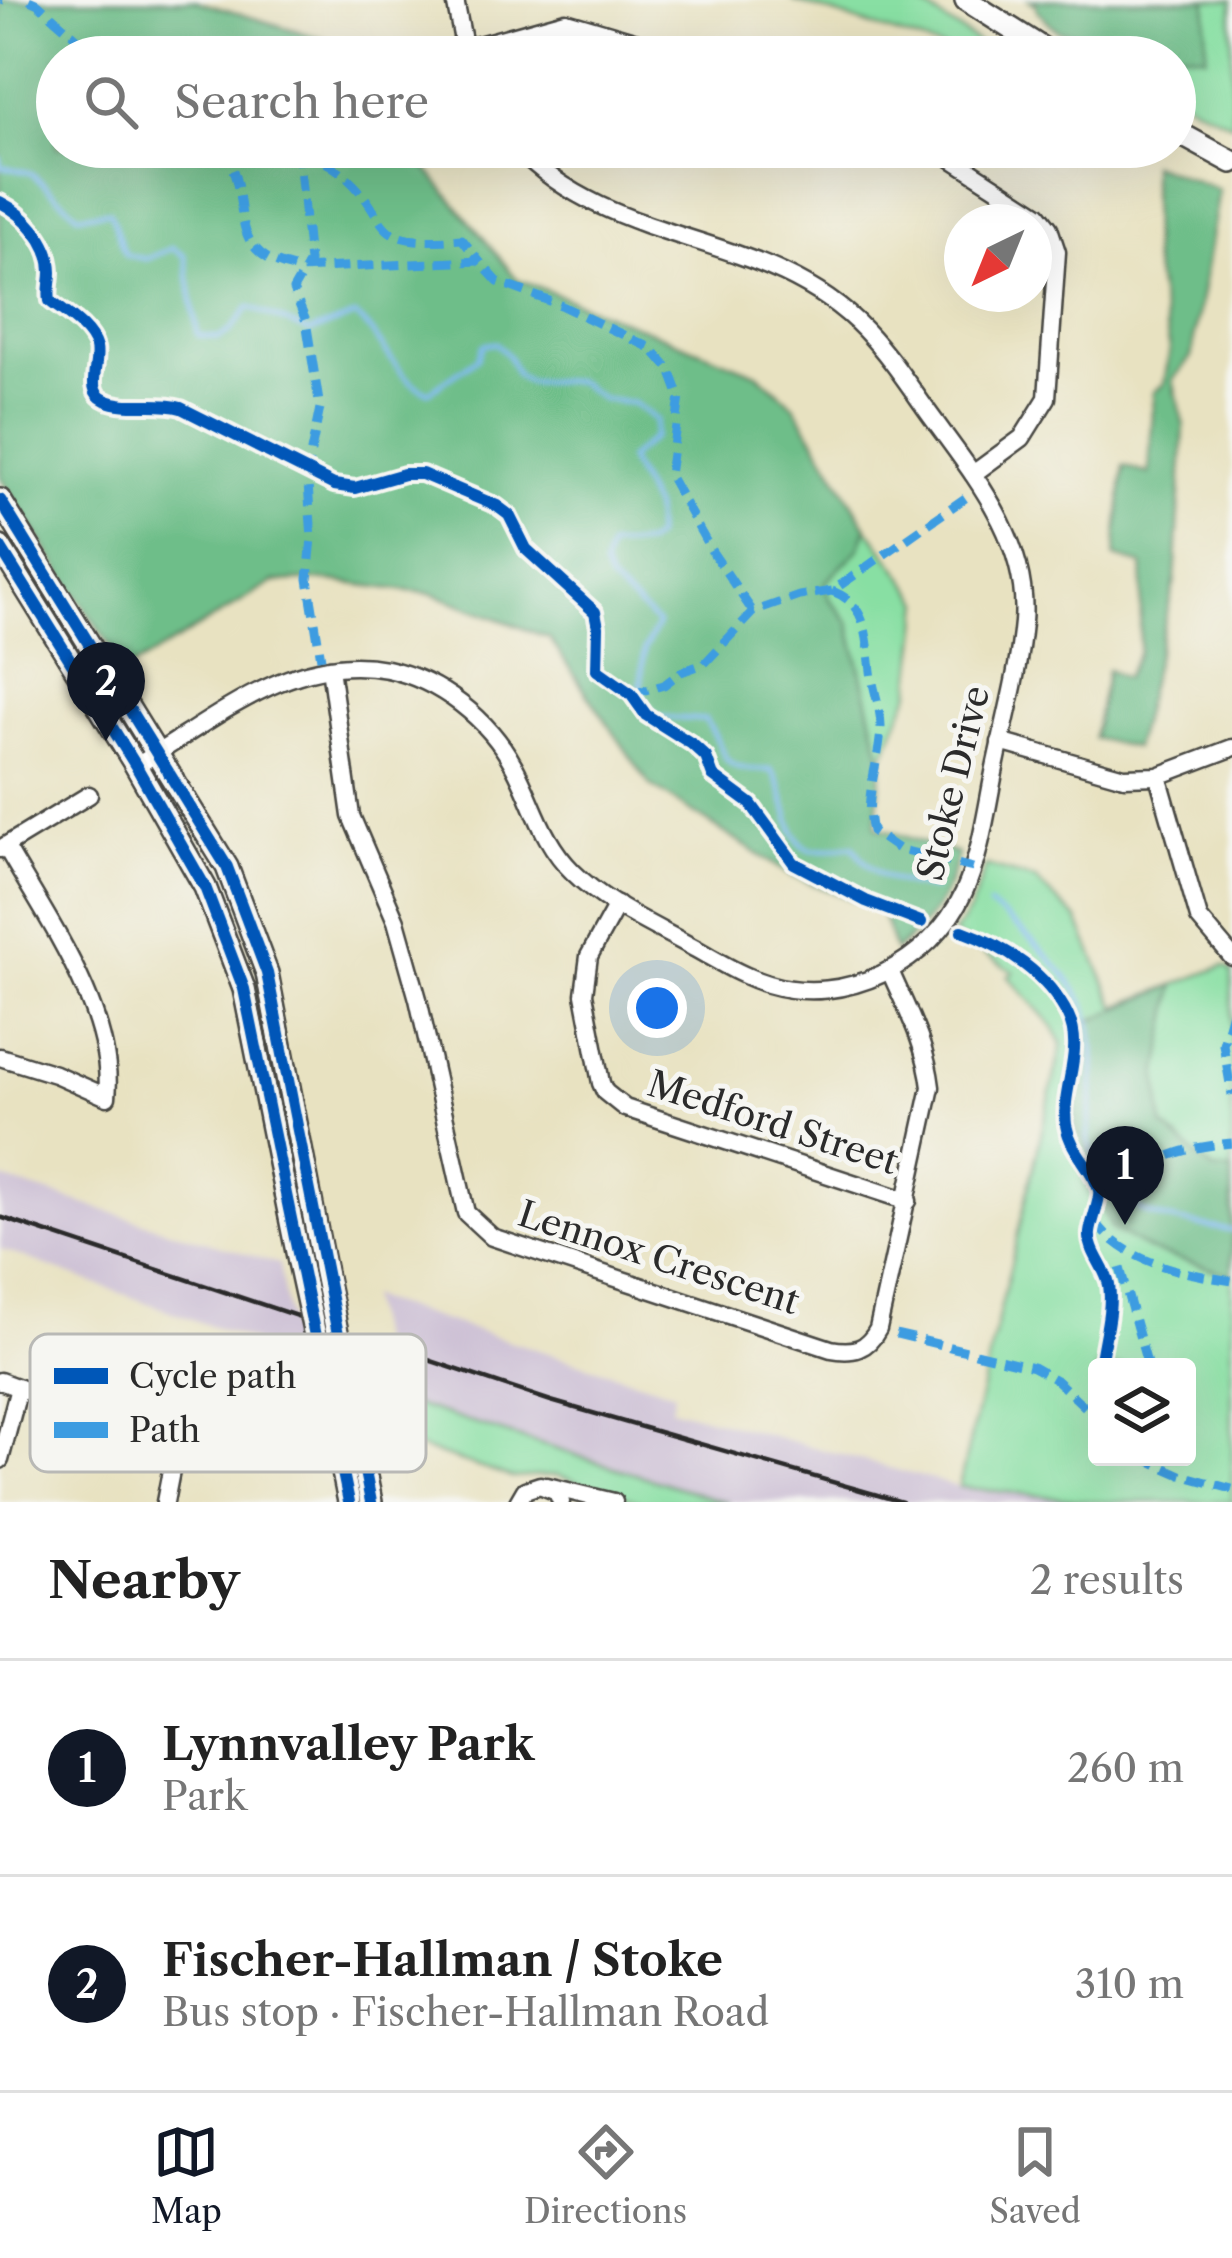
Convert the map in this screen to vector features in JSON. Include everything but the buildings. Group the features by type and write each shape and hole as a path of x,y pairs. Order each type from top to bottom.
{"main road":[{"path":"966,0 1022,36"},
{"path":"1196,142 1232,162"},
{"path":"0,500 227,867 267,973 324,1268 330,1334"},
{"path":"0,547 205,887 244,989 299,1262 321,1334"},
{"path":"345,1472 349,1502"},
{"path":"362,1472 371,1502"}],"street":[{"path":"455,0 462,36"},
{"path":"519,36 566,21 617,36"},
{"name":"Stoke Drive","path":"136,766 292,675 330,668 389,670 429,684 485,725 504,749 538,825 560,859 586,885 730,968 773,986 826,989 859,983 890,971 944,926 973,868 1018,658 1021,586 998,514 888,358 866,331 821,292 770,265 630,222 561,187 540,168"},
{"path":"967,168 1038,214 1058,252 1047,398 1022,438 973,475"},
{"name":"Lennox Crescent","path":"330,668 351,816 396,921 418,999 460,1196 466,1213 492,1237 849,1352 872,1340 931,1087 916,1026 890,971"},
{"path":"1000,742 1124,777 1157,776 1232,748"},
{"path":"1157,776 1199,918 1232,957"},
{"path":"0,1057 56,1074 106,1097 110,1072 68,955 3,848 89,795"},
{"name":"Medford Street","path":"617,904 585,975 584,994 605,1092 625,1108 908,1201"},
{"path":"0,1381 30,1392"},
{"path":"0,1460 19,1388"},
{"path":"164,1502 171,1472"},
{"path":"547,1486 561,1502"},
{"path":"518,1502 525,1490 547,1486 614,1502"}],"shaded area":[{"path":"0,1178 279,1264 291,1334 232,1334 0,1249"},
{"path":"368,1297 674,1392 671,1408 959,1487 1098,1502 728,1502 426,1408 426,1334 376,1334"}],"green space":[{"path":"0,0 193,0 314,36 36,36 36,168 426,168 517,279 757,373 794,405 867,527 859,549 825,583 829,598 849,622 882,759 876,827 958,854 949,884 936,908 895,951 881,910 792,876 650,785 549,638 433,594 322,580 274,582 126,671 0,477"},
{"path":"791,0 914,0 968,36 903,36"},
{"path":"1029,0 1232,0 1232,124 1196,106 1196,36 1083,36"},
{"path":"1035,0 1207,0 1206,56 1196,54 1196,36 1088,36 1058,31 1037,10"},
{"path":"1151,168 1219,190 1191,358 1173,380 1184,425 1175,580 1134,748 1093,738 1107,670 1125,678 1139,652 1143,565 1115,557 1124,466 1149,474 1154,392 1164,384 1170,349 1152,259"},
{"path":"867,527 922,602 911,691 882,759 849,623 829,598 825,583 859,549"},
{"path":"986,866 1034,879 1078,920 1116,1007 1224,966 1232,971 1232,1502 1098,1502 959,1487 1062,1044 1054,1027 1008,976 1014,972 953,934 970,910"},
{"path":"1175,985 1158,1076 1163,1126 1213,1170 1232,1171 1232,1275 1151,1251 1112,1229 1102,1208 1098,1170 1075,1127 1078,1026"},
{"path":"426,1408 728,1502 642,1502 557,1475 512,1478 426,1450"}],"waterway":[{"path":"0,158 0,166 31,173 79,215 109,211 126,255 147,259 172,248 185,256 198,335 218,338 249,307 310,332 356,316 408,379 429,392 478,358 483,345 496,343 517,375 528,382 577,381 602,399 633,403 656,420 654,437 628,459 654,509 655,537 646,544 609,547 603,567 609,581 658,624 644,650 641,687 645,705 658,717 705,720 732,764 771,770 793,829 805,847 853,846 879,873 933,889"},
{"path":"989,906 1047,956 1083,1002 1094,1047 1088,1139 1112,1181 1147,1213 1232,1231"}],"railway":[{"path":"0,1217 350,1334"},
{"path":"426,1359 551,1401 902,1502"}],"marked path":[{"path":"29,0 75,36"},
{"path":"232,168 247,235 272,261 298,269 479,261 498,282 651,348 670,370 680,397 669,475 753,612"},
{"path":"300,168 309,262 293,290 306,321 320,408 307,471 312,538 308,579 321,659"},
{"path":"334,168 393,234 429,241 462,239 479,261"},
{"path":"631,694 664,685 681,672 704,664 753,612 799,596 832,591 971,494"},
{"path":"832,591 853,604 864,624 880,713 869,805 872,831 898,849 973,868"},
{"path":"1232,1012 1223,1044 1232,1095"},
{"path":"1100,1196 1169,1156 1232,1143"},
{"path":"1095,1221 1139,1257 1232,1281"},
{"path":"1120,1268 1145,1358"},
{"path":"896,1334 1033,1367 1056,1380 1088,1410"},
{"path":"1161,1466 1232,1489"}],"cycle path":[{"path":"0,202 27,222 41,240 50,261 50,301 93,341 97,355 94,384 99,396 123,404 181,408 334,485 355,488 404,474 422,474 497,506 509,515 526,549 595,612 597,670 631,694 646,715 706,757 713,776 751,804 794,863 866,901 921,922"},
{"path":"0,500 227,867 267,973 338,1334"},
{"path":"0,547 205,887 244,989 315,1334"},
{"path":"962,931 1009,953 1037,975 1059,1001 1073,1029 1066,1125 1099,1190 1090,1240 1110,1295 1102,1358"},
{"path":"343,1472 349,1502"},
{"path":"365,1472 371,1502"}],"place":[{"name":"Fischer-Hallman / Stoke","path":"106,741"},
{"name":"Lynnvalley Park","path":"1125,1225"}]}
